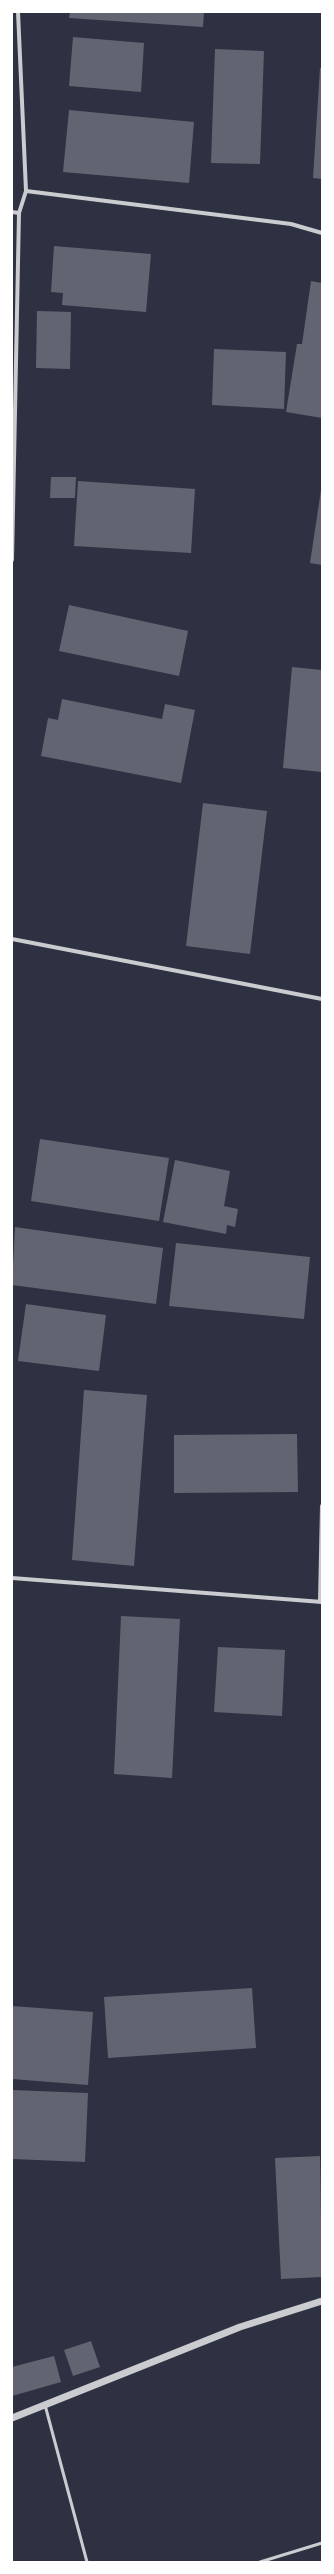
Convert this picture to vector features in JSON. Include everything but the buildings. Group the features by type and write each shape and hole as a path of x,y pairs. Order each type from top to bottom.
{"street":[{"path":"12,560 19,213 26,191 18,12"},
{"path":"26,191 291,224 322,233"},
{"path":"12,212 19,213"},
{"path":"12,939 322,999"},
{"path":"12,1578 321,1602 322,1506"},
{"path":"12,2418 240,2327 322,2301"}],"lane":[{"path":"46,2405 87,2562"},
{"path":"260,2562 322,2543"}]}
